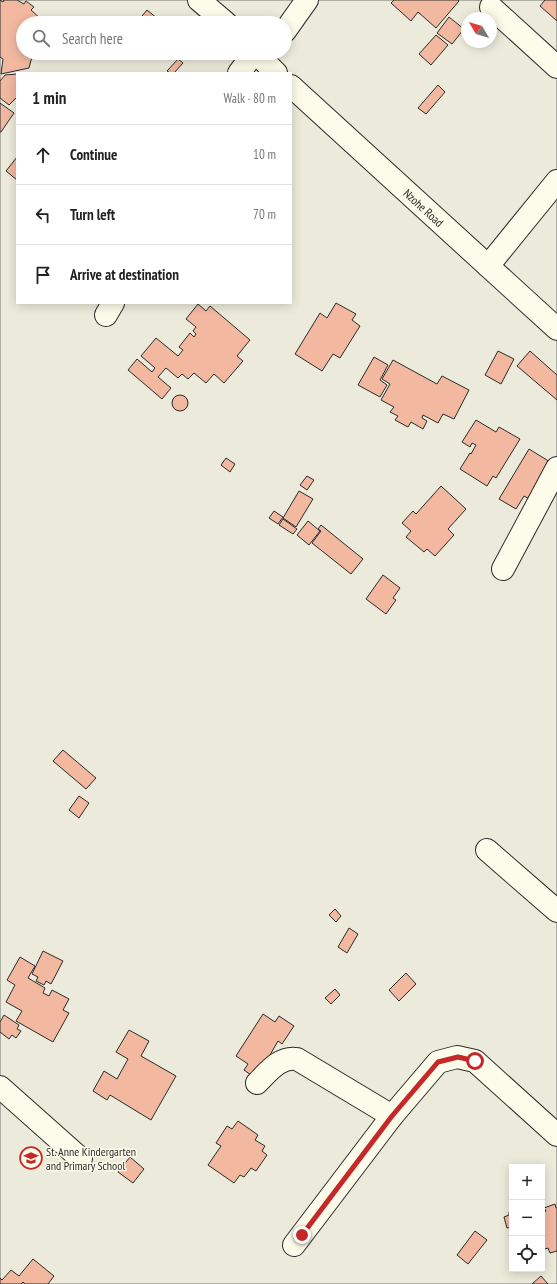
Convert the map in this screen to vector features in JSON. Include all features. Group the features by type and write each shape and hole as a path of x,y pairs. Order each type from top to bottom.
{"street":[{"path":"199,0 218,16"},
{"path":"292,21 307,0"},
{"path":"491,7 557,67"},
{"path":"241,72 263,60"},
{"name":"Nzohe Road","path":"292,87 557,329"},
{"path":"488,266 557,181"},
{"path":"503,569 557,468"},
{"path":"487,850 557,911"},
{"path":"294,1245 392,1116 438,1062 458,1057 475,1061 557,1135"},
{"path":"257,1083 282,1060 297,1058 392,1116"},
{"path":"0,1088 81,1159"}],"shaded area":[{"path":"0,0 557,0 557,1284 0,1284"}],"building":[{"path":"0,0 3,2 4,0 17,0 24,4 26,1 34,7 31,10 38,16 16,16 16,60 31,60 29,68 1,74 3,59 0,57"},
{"path":"394,0 459,1 436,28 418,12 411,21 391,3"},
{"path":"545,0 557,0 557,21 540,6"},
{"path":"147,10 154,16 142,16"},
{"path":"449,17 461,27 461,33 452,44 437,33"},
{"path":"436,35 448,45 431,65 419,54"},
{"path":"177,60 183,63 175,72 167,71"},
{"path":"16,74 16,98 9,105 0,98 0,81 5,75"},
{"path":"438,85 445,92 426,114 418,108"},
{"path":"0,103 14,113 1,132 0,132"},
{"path":"16,158 16,179 6,171"},
{"path":"336,303 356,314 352,320 360,326 340,358 333,354 322,371 295,354 320,313 327,318"},
{"path":"198,304 206,311 210,306 250,340 237,356 243,361 224,383 214,374 206,383 194,373 188,379 182,374 178,378 166,368 158,377 171,388 162,399 128,370 137,359 152,372 155,368 141,356 156,338 178,356 183,350 179,347 190,333 194,337 196,334 193,331 196,327 186,319"},
{"path":"498,351 514,359 501,384 485,375"},
{"path":"530,351 557,375 557,400 517,366"},
{"path":"374,357 388,365 380,380 387,385 380,397 358,385"},
{"path":"393,360 437,384 442,376 469,390 454,419 443,414 438,423 423,415 422,418 427,421 423,429 411,422 408,427 395,420 398,416 390,412 394,407 381,400 390,384 382,379"},
{"path":"180,395 186,397 188,403 186,409 180,411 174,409 172,403 174,397"},
{"path":"476,420 496,432 499,427 520,439 496,478 493,476 487,486 460,469 476,445 472,443 470,447 462,442"},
{"path":"529,449 555,465 533,501 524,496 516,509 499,499"},
{"path":"226,458 235,464 230,472 221,465"},
{"path":"307,476 314,480 307,490 300,485"},
{"path":"441,486 466,509 448,529 454,535 435,556 427,549 424,552 406,537 411,531 402,523 413,511 416,514"},
{"path":"299,491 313,499 296,527 283,518"},
{"path":"274,511 283,517 278,524 269,518"},
{"path":"283,519 297,529 293,534 279,525"},
{"path":"308,521 320,531 309,545 297,535"},
{"path":"321,525 363,559 351,574 312,543 321,531 318,529"},
{"path":"383,575 400,588 393,598 396,600 386,614 366,599"},
{"path":"63,750 96,778 86,789 53,761"},
{"path":"79,796 89,803 79,818 69,810"},
{"path":"335,909 341,916 336,922 329,915"},
{"path":"349,928 358,934 347,953 338,947"},
{"path":"43,951 63,961 51,984 46,981 44,985 36,981 38,977 32,974"},
{"path":"20,957 35,966 28,978 45,988 43,993 49,996 52,990 69,999 63,1010 69,1013 53,1042 16,1021 22,1011 6,1002 15,985 7,980"},
{"path":"406,973 416,984 399,1001 389,990"},
{"path":"335,989 340,995 331,1004 325,998"},
{"path":"263,1014 275,1022 279,1016 294,1026 282,1044 278,1041 270,1055 273,1057 258,1080 244,1070 248,1064 236,1056"},
{"path":"4,1015 19,1025 17,1029 21,1031 16,1038 12,1035 9,1039 0,1032 0,1022"},
{"path":"129,1030 149,1041 141,1056 176,1076 151,1120 110,1095 107,1100 93,1091 104,1071 117,1079 128,1059 116,1052"},
{"path":"238,1121 258,1135 255,1140 265,1146 262,1151 267,1155 256,1171 251,1168 244,1177 240,1175 234,1183 208,1165 221,1146 216,1143 227,1126 232,1129"},
{"path":"130,1157 144,1169 133,1183 118,1172"},
{"path":"555,1204 557,1208 557,1251 550,1253 548,1248 545,1249 545,1208"},
{"path":"509,1215 509,1228 507,1228 504,1217"},
{"path":"475,1231 487,1240 468,1264 457,1255"},
{"path":"33,1259 54,1276 48,1284 25,1284 23,1282 21,1284 0,1284 0,1278 2,1280 11,1270 19,1276"},
{"path":"541,1276 548,1284 532,1284"}],"place":[{"name":"St. Anne Kindergarten and Primary School","path":"31,1158"}],"route":[{"path":"302,1235 392,1116 438,1062 458,1057 475,1061"}]}
